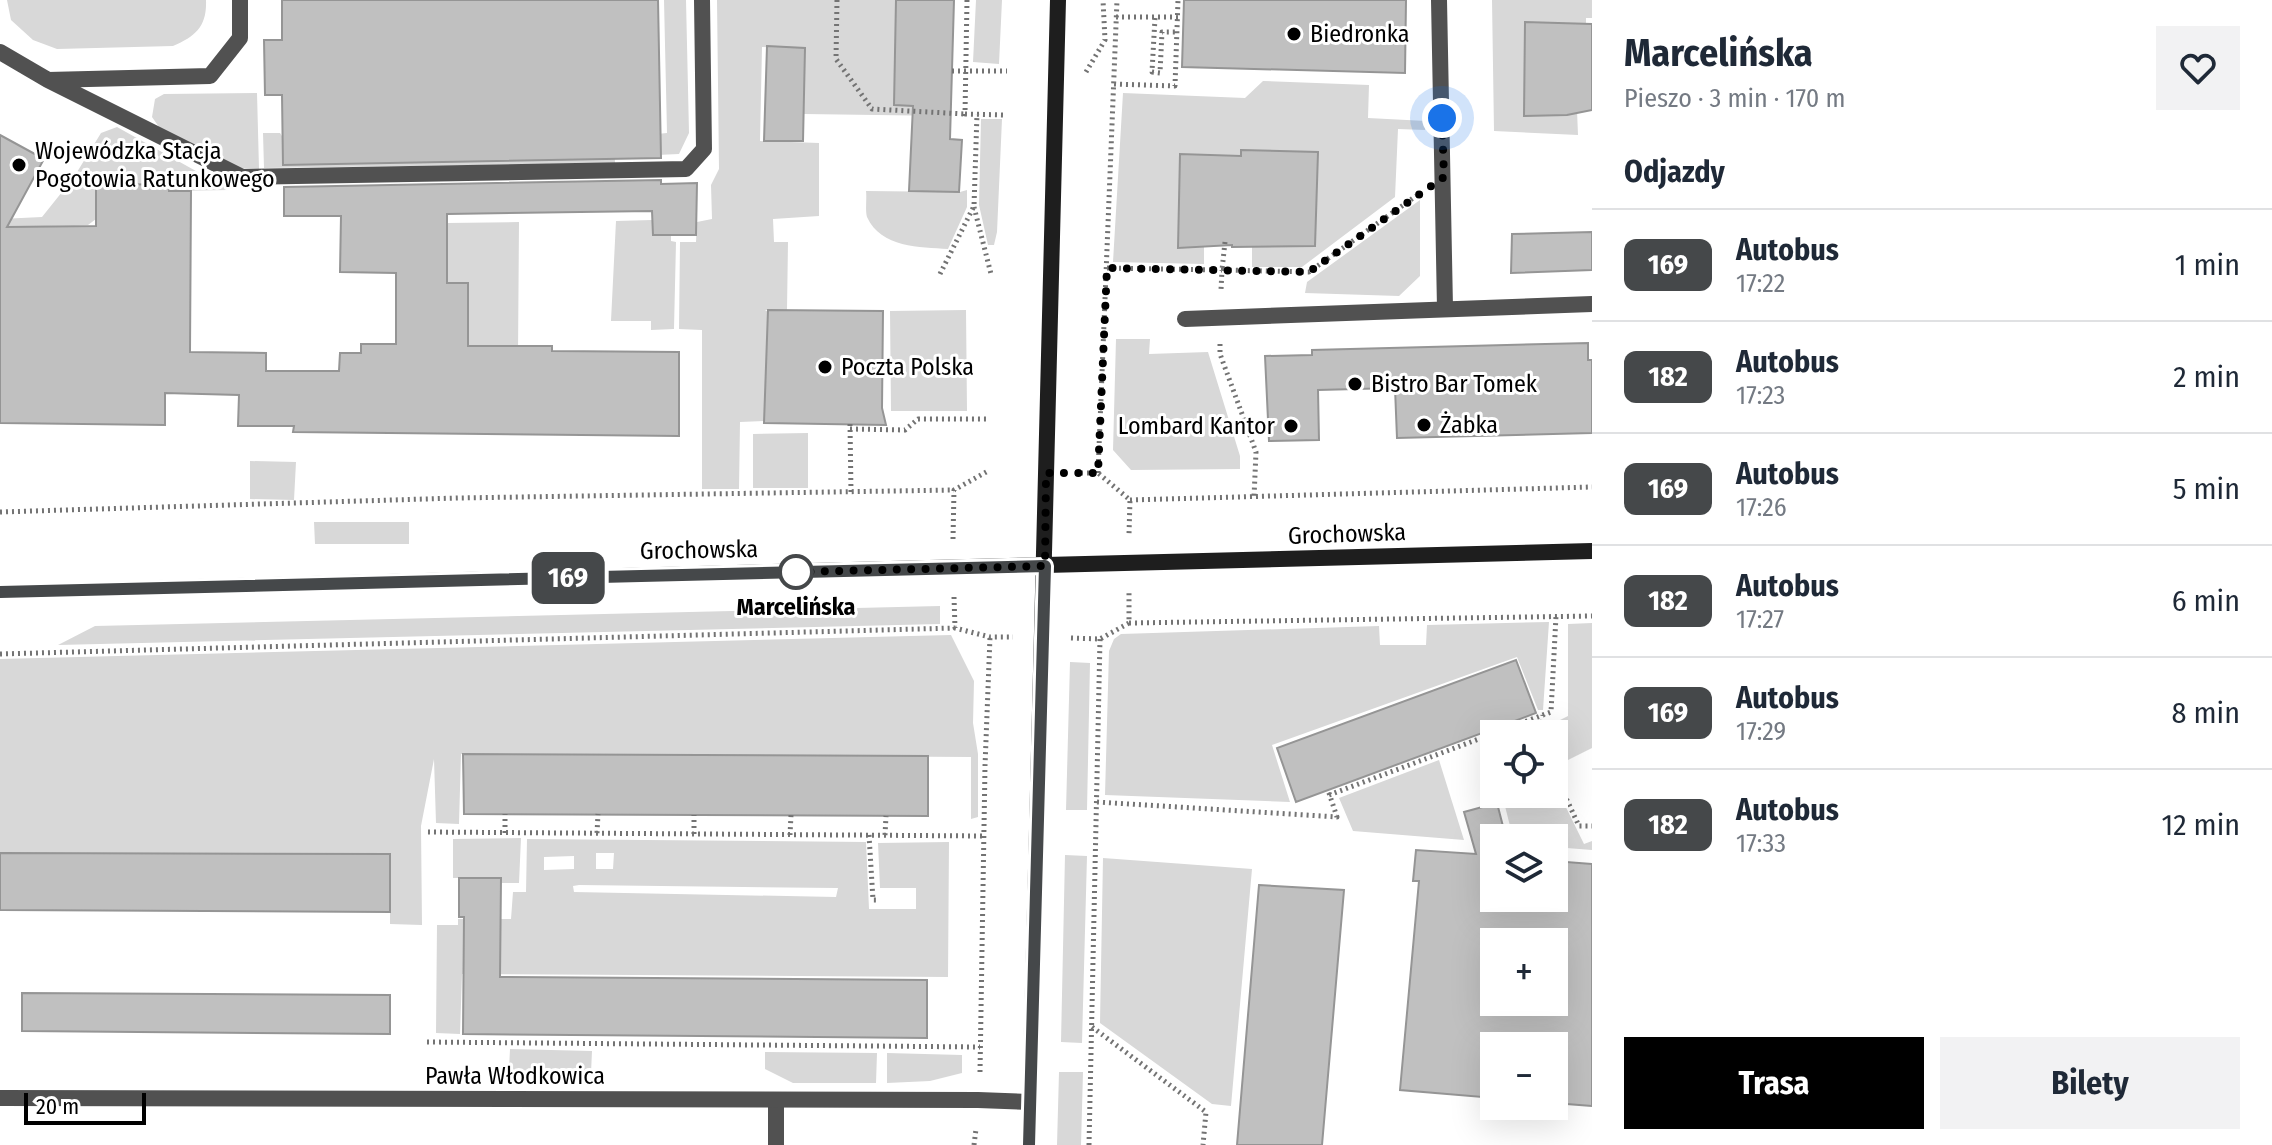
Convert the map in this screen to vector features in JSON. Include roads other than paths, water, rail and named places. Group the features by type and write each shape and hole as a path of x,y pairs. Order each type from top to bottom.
{"street":[{"path":"48,80 210,76 240,38 240,0"},
{"path":"0,52 48,80 242,177 686,169 704,149 702,0"},
{"path":"1029,1145 1058,0"},
{"path":"1439,0 1445,308"},
{"path":"1185,319 1592,304"},
{"name":"Grochowska","path":"0,592 1592,551"},
{"name":"Pawła Włodkowica","path":"0,1098 1030,1102"},
{"path":"776,1100 776,1145"}],"place":[{"name":"Biedronka","path":"1294,34"},
{"name":"Wojewódzka Stacja Pogotowia Ratunkowego","path":"19,165"},
{"name":"Poczta Polska","path":"825,367"},
{"name":"Bistro Bar Tomek","path":"1355,384"},
{"name":"Żabka","path":"1424,425"},
{"name":"Lombard Kantor","path":"1291,426"},
{"name":"Marcelińska","path":"796,572"}]}
